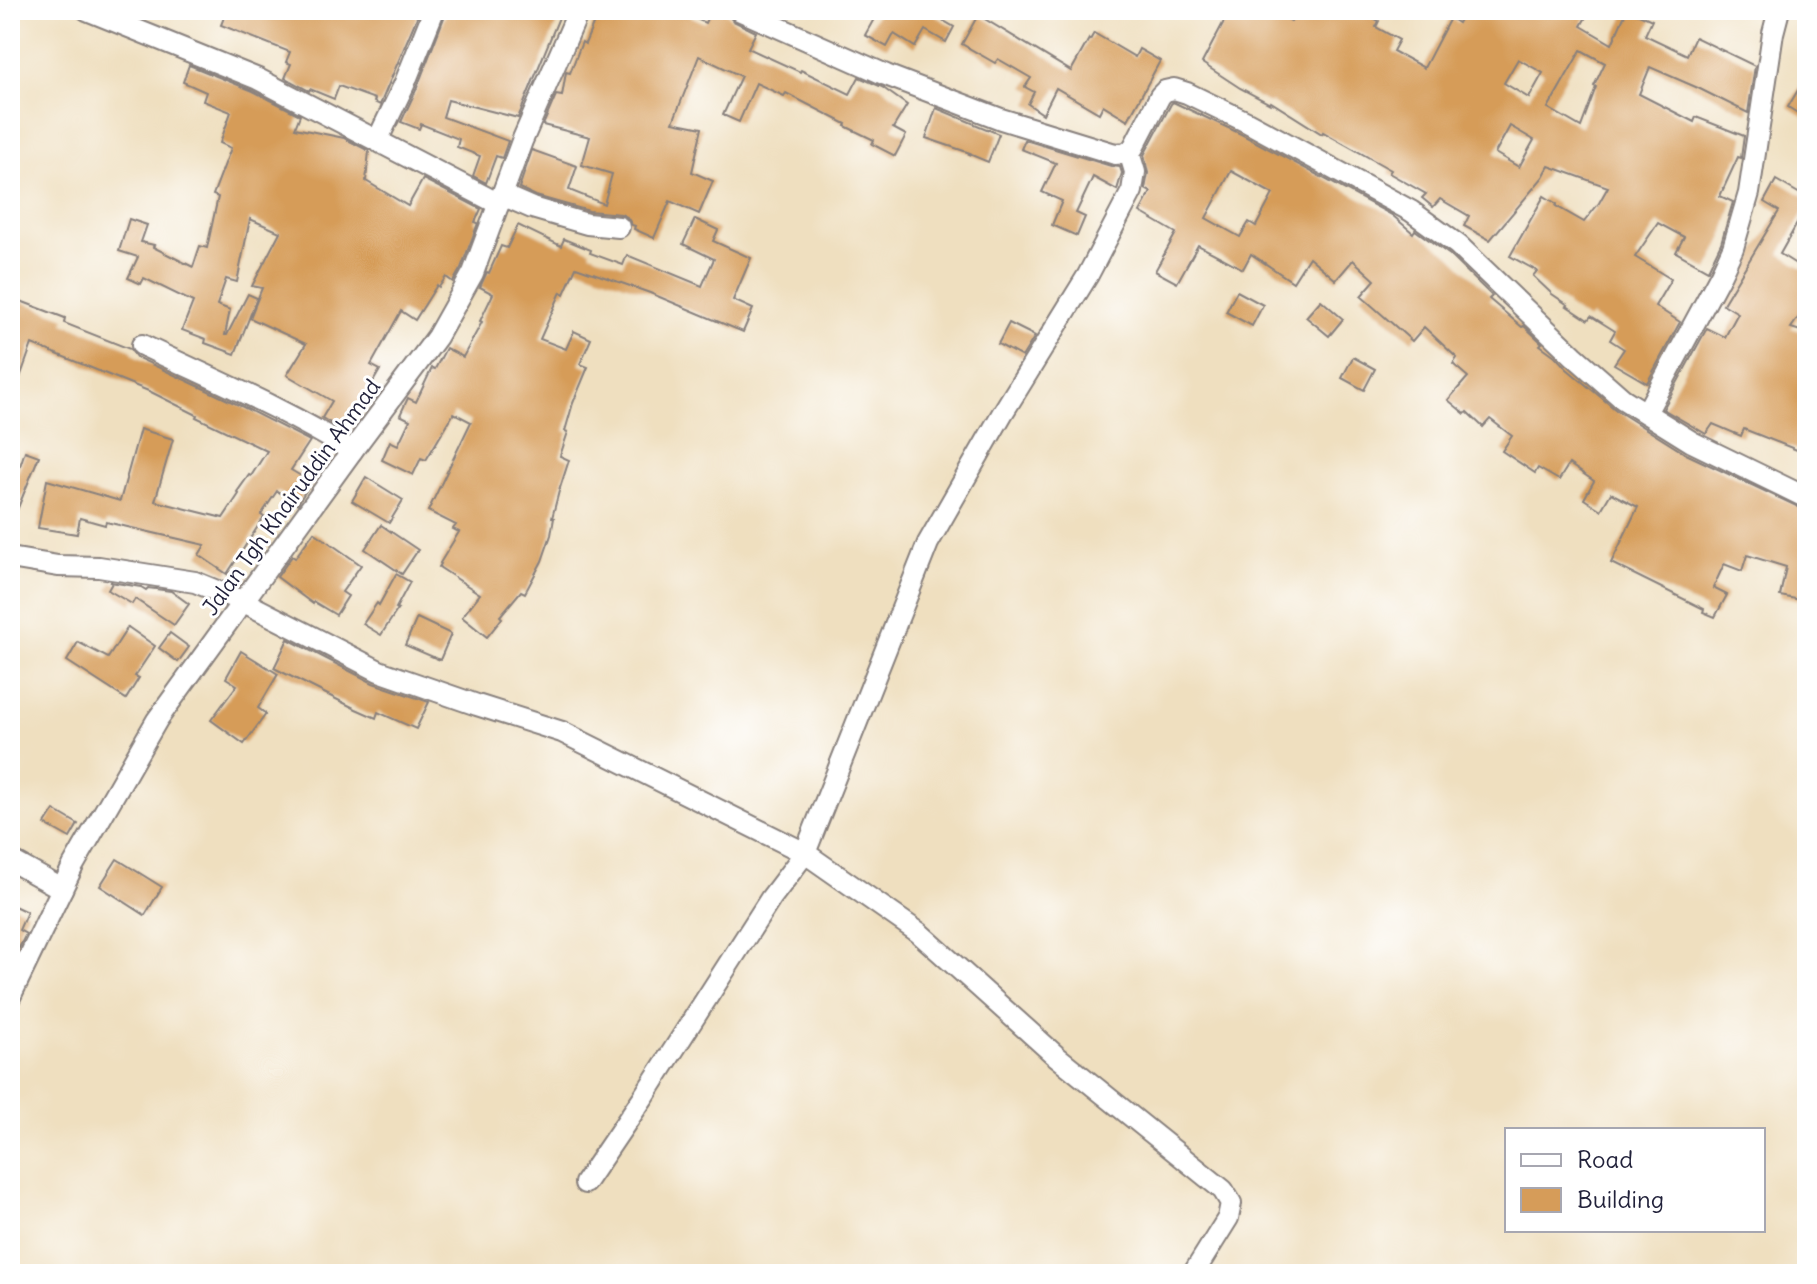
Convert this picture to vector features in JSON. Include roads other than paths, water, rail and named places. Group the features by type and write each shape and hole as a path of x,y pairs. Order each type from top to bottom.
{"street":[{"path":"87,10 258,79 377,141 501,200 587,224 619,227"},
{"path":"377,141 404,85 434,10"},
{"name":"Jalan Tgh Khairuddin Ahmad","path":"10,997 73,866 157,720 437,337 473,273 522,141 579,10"},
{"path":"739,10 886,75 1001,119 1120,155 1129,152 1160,96 1171,89 1187,93 1411,211 1458,245 1603,383 1692,442 1807,498"},
{"path":"1646,413 1733,248 1749,193 1779,10"},
{"path":"585,1183 771,898 805,853 928,543 1002,414 1088,275 1132,191 1135,172 1129,152"},
{"path":"142,345 256,397 352,451"},
{"path":"10,558 58,566 99,567 195,582 244,602 379,671 562,732 805,853 918,932 1055,1055 1223,1190 1231,1203 1228,1218 1193,1274"},
{"path":"10,860 62,889"}]}
